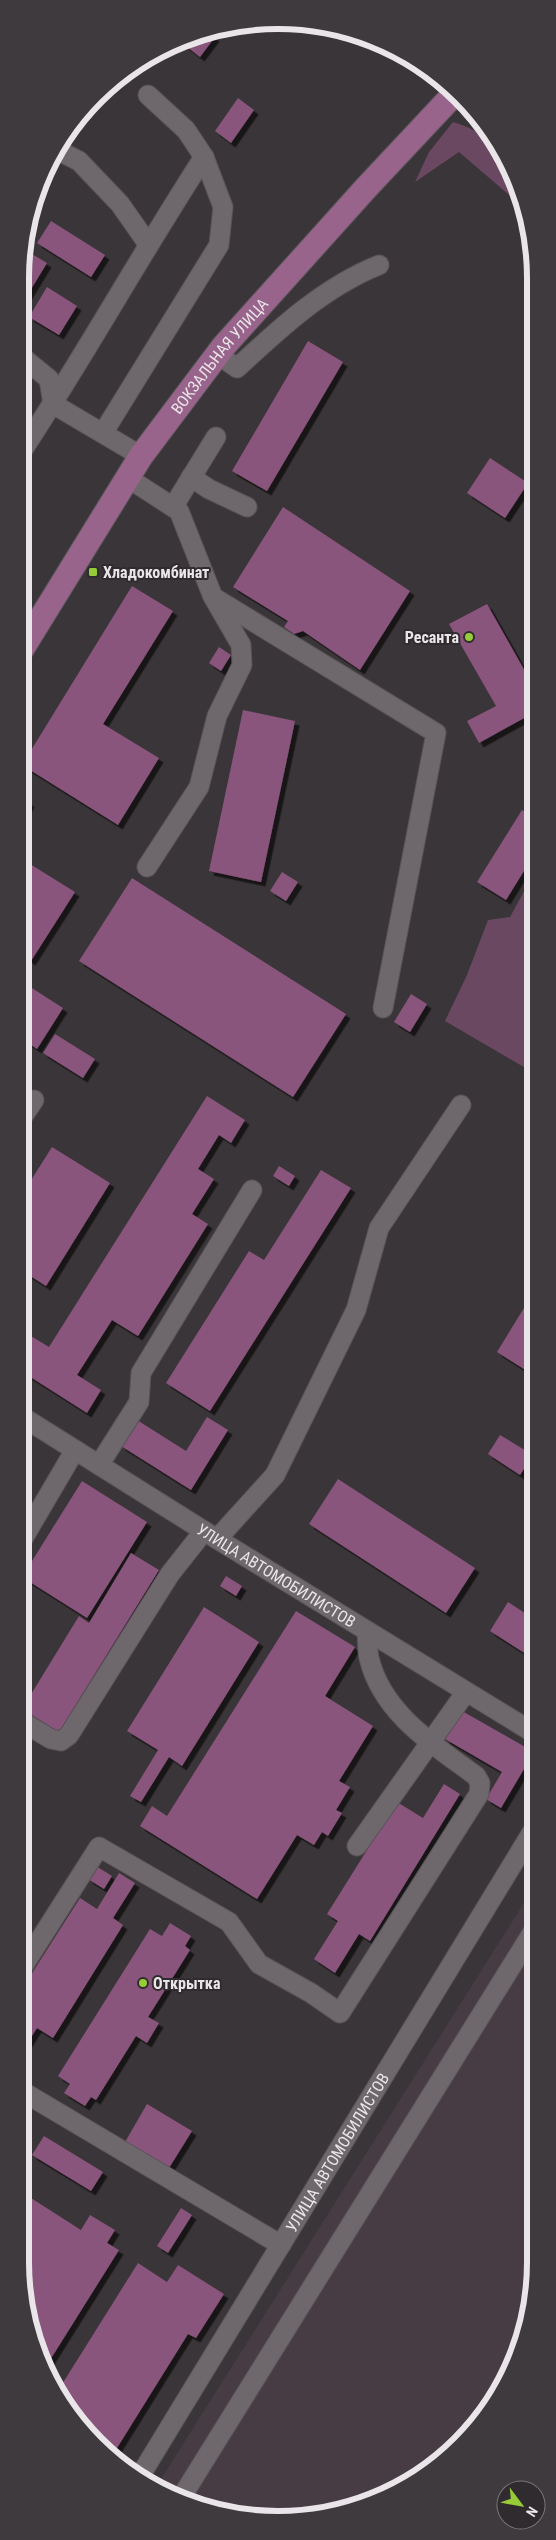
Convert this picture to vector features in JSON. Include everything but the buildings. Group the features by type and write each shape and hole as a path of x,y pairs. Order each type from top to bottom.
{"main road":[{"name":"ВОКЗАЛЬНАЯ УЛИЦА","path":"29,638 141,456 217,354 366,188 450,98"}],"street":[{"path":"103,433 219,244 223,207 204,157 186,130 148,95"},
{"path":"62,153 79,162 120,204 148,244"},
{"path":"29,440 53,404 148,244 204,157"},
{"path":"217,354 237,368 285,324 309,306 353,276 379,265"},
{"path":"29,363 49,379 53,404"},
{"path":"53,404 141,456"},
{"path":"173,507 216,437"},
{"path":"191,477 209,489 247,507"},
{"path":"128,478 179,511 213,597 241,645 242,665 218,716 199,787 147,867"},
{"path":"213,597 436,732 382,1008"},
{"path":"29,1107 34,1100"},
{"path":"29,1726 51,1740 61,1741 69,1735 170,1574 275,1475 356,1310 379,1228 461,1105"},
{"path":"99,1465 139,1402 141,1373 252,1190"},
{"name":"УЛИЦА АВТОМОБИЛИСТОВ","path":"29,1421 210,1535 527,1729"},
{"path":"29,1528 75,1450"},
{"path":"29,1957 99,1847 229,1922 259,1964 311,1993 340,2013 479,1794 480,1783 476,1776 407,1723 381,1690 369,1658 367,1631"},
{"path":"357,1846 432,1743 466,1692"},
{"name":"УЛИЦА АВТОМОБИЛИСТОВ","path":"143,2471 281,2245 527,1853"},
{"path":"185,2493 527,1941"},
{"path":"29,2095 281,2245"}],"shaded area":[{"path":"453,122 481,135 502,168 515,200 459,152 415,182 429,152"},
{"path":"527,886 527,1069 445,1021 467,975 488,920 510,917"},
{"path":"527,1898 527,2278 519,2327 502,2372 494,2387 476,2414 430,2460 388,2486 343,2503 294,2511 262,2511 213,2503 159,2481"}],"place":[{"name":"Хладокомбинат","path":"93,572"},
{"name":"Ресанта","path":"469,637"},
{"name":"Открытка","path":"143,1983"}]}
